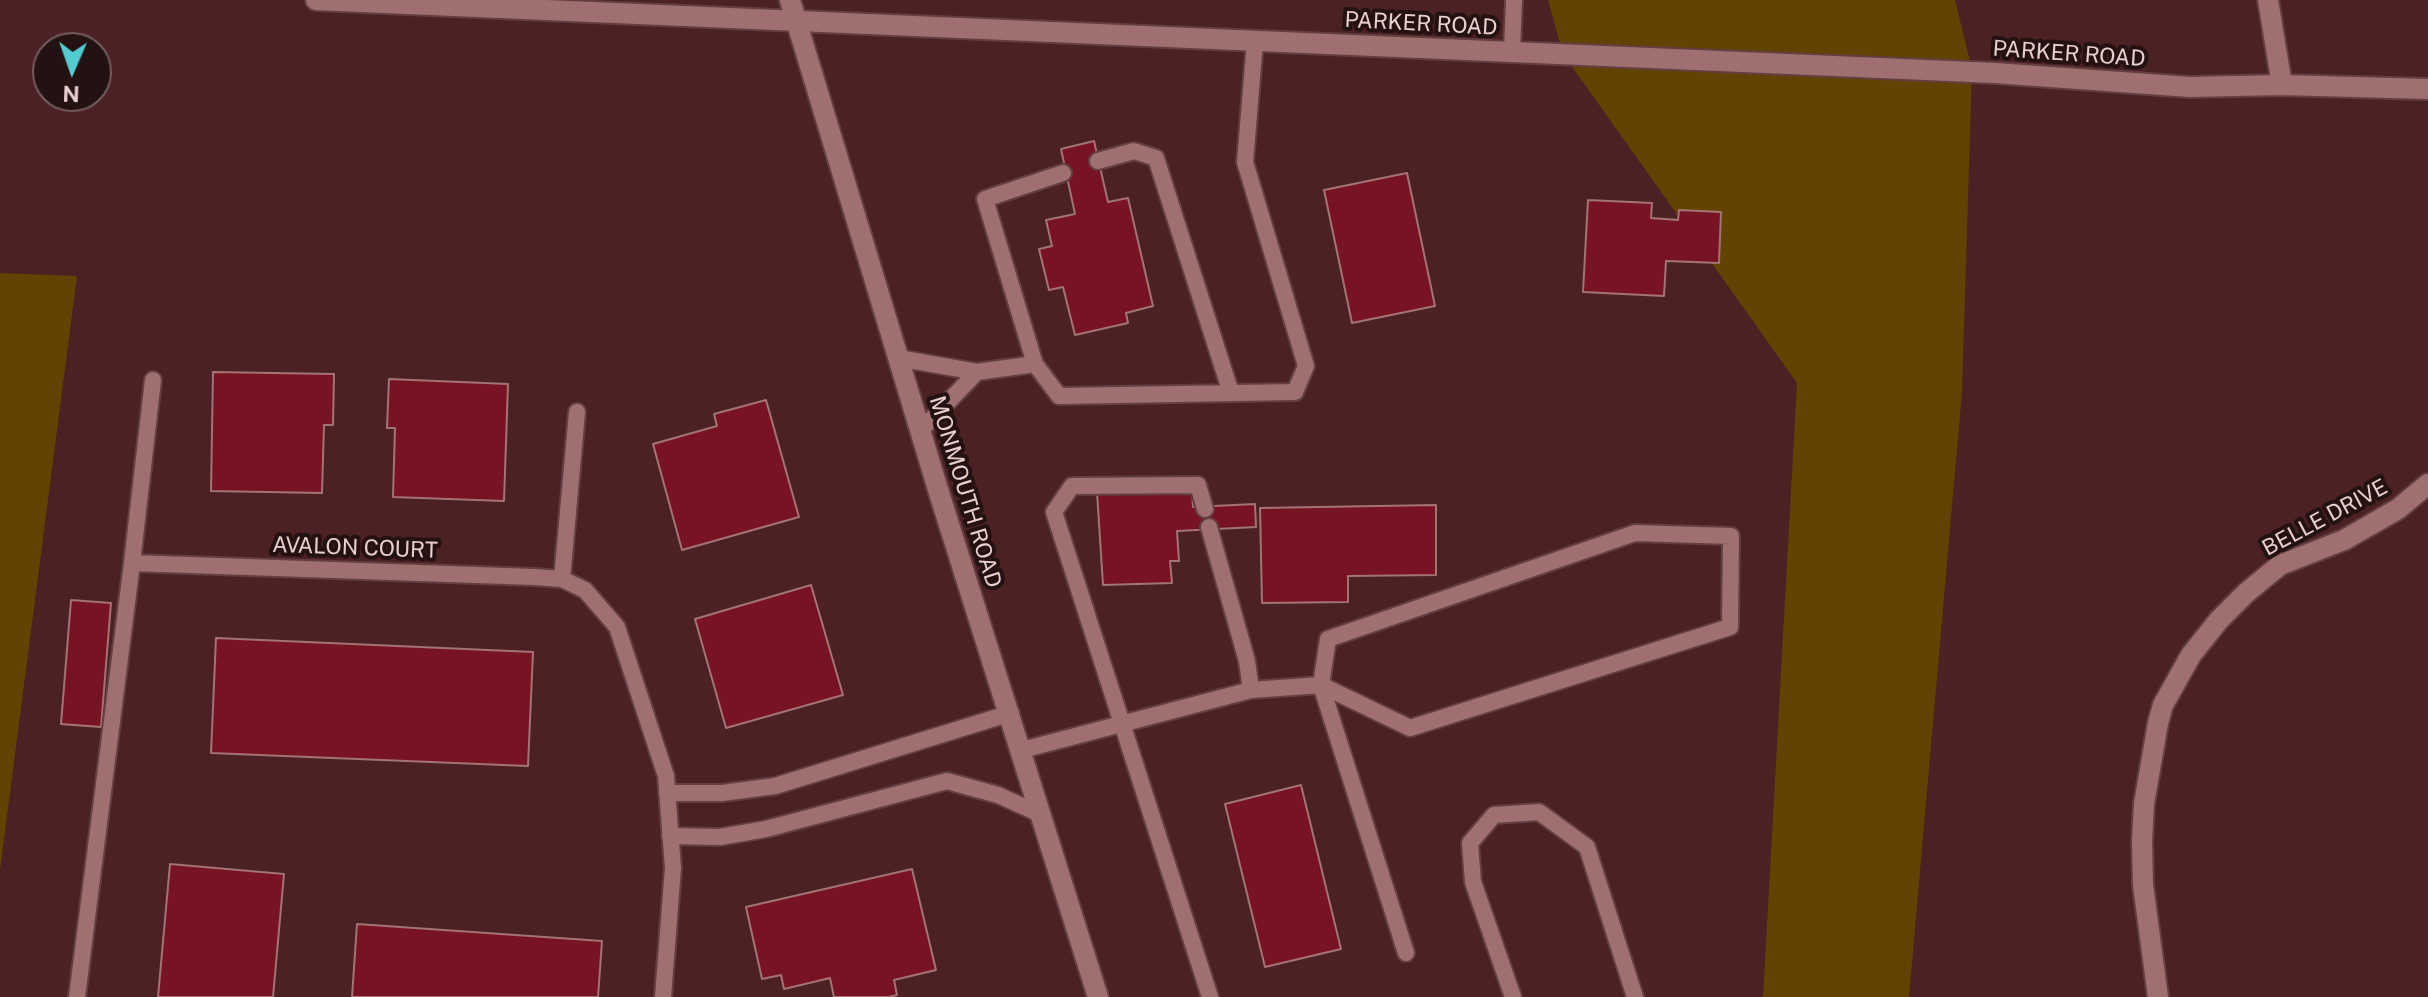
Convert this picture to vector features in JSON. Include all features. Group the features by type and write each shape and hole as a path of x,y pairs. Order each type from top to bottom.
{"street":[{"name":"PARKER ROAD","path":"316,0 1995,73 2190,87 2282,85 2428,89"},
{"name":"MONMOUTH ROAD","path":"790,0 920,431 1098,997"},
{"path":"2268,0 2282,85"},
{"name":"BELLE DRIVE","path":"2158,997 2143,885 2142,841 2144,804 2163,705 2191,655 2246,593 2280,565 2344,540 2398,509 2428,484"}],"lane":[{"path":"1512,52 1514,0"},
{"path":"1063,173 985,199 1035,364 1059,396 1295,392 1306,366 1245,162 1255,41"},
{"path":"1098,161 1134,151 1156,158 1231,393"},
{"path":"898,358 977,372 1035,364"},
{"path":"920,431 977,372"},
{"path":"77,997 153,380"},
{"path":"577,412 562,579 585,590 617,627 666,776 673,868 663,997"},
{"path":"1205,509 1198,485 1072,486 1054,512 1210,997"},
{"path":"1209,527 1247,661 1251,690"},
{"path":"1022,750 1251,690 1321,685 1410,728 1730,627 1731,536 1635,533 1328,639 1321,685 1406,953"},
{"name":"AVALON COURT","path":"132,563 562,579"},
{"path":"667,793 722,793 775,786 1011,713"},
{"path":"670,836 720,837 766,829 947,781 998,795 1040,814"},
{"path":"1513,997 1473,882 1470,843 1494,815 1539,812 1587,847 1635,997"}],"shaded area":[{"path":"1548,0 1955,0 1972,69 1962,392 1909,997 1763,997 1797,383 1563,54"},
{"path":"0,273 77,276 0,870"}],"building":[{"path":"1094,141 1108,202 1128,198 1153,306 1126,313 1128,323 1075,335 1063,287 1049,290 1039,249 1052,246 1046,220 1075,214 1061,149"},
{"path":"1407,173 1435,306 1352,323 1324,190"},
{"path":"1588,200 1652,203 1651,218 1678,220 1679,210 1721,212 1719,263 1666,261 1664,296 1583,292"},
{"path":"213,372 334,374 333,425 324,425 322,493 211,491"},
{"path":"389,379 508,384 504,501 393,497 395,428 387,428"},
{"path":"766,400 799,517 682,550 653,444 717,426 714,414"},
{"path":"1192,487 1193,507 1255,504 1256,527 1177,531 1179,561 1170,561 1172,583 1103,585 1097,492"},
{"path":"1436,505 1436,575 1348,576 1348,602 1262,603 1260,508"},
{"path":"811,585 843,695 726,728 695,619"},
{"path":"71,600 111,603 101,727 61,724"},
{"path":"216,638 533,652 528,766 211,753"},
{"path":"1301,785 1341,949 1265,967 1225,804"},
{"path":"170,864 284,874 273,997 158,997"},
{"path":"912,869 936,970 894,980 897,995 889,997 834,997 830,978 784,989 781,975 762,979 746,907"},
{"path":"357,924 602,941 598,997 352,997"}]}
